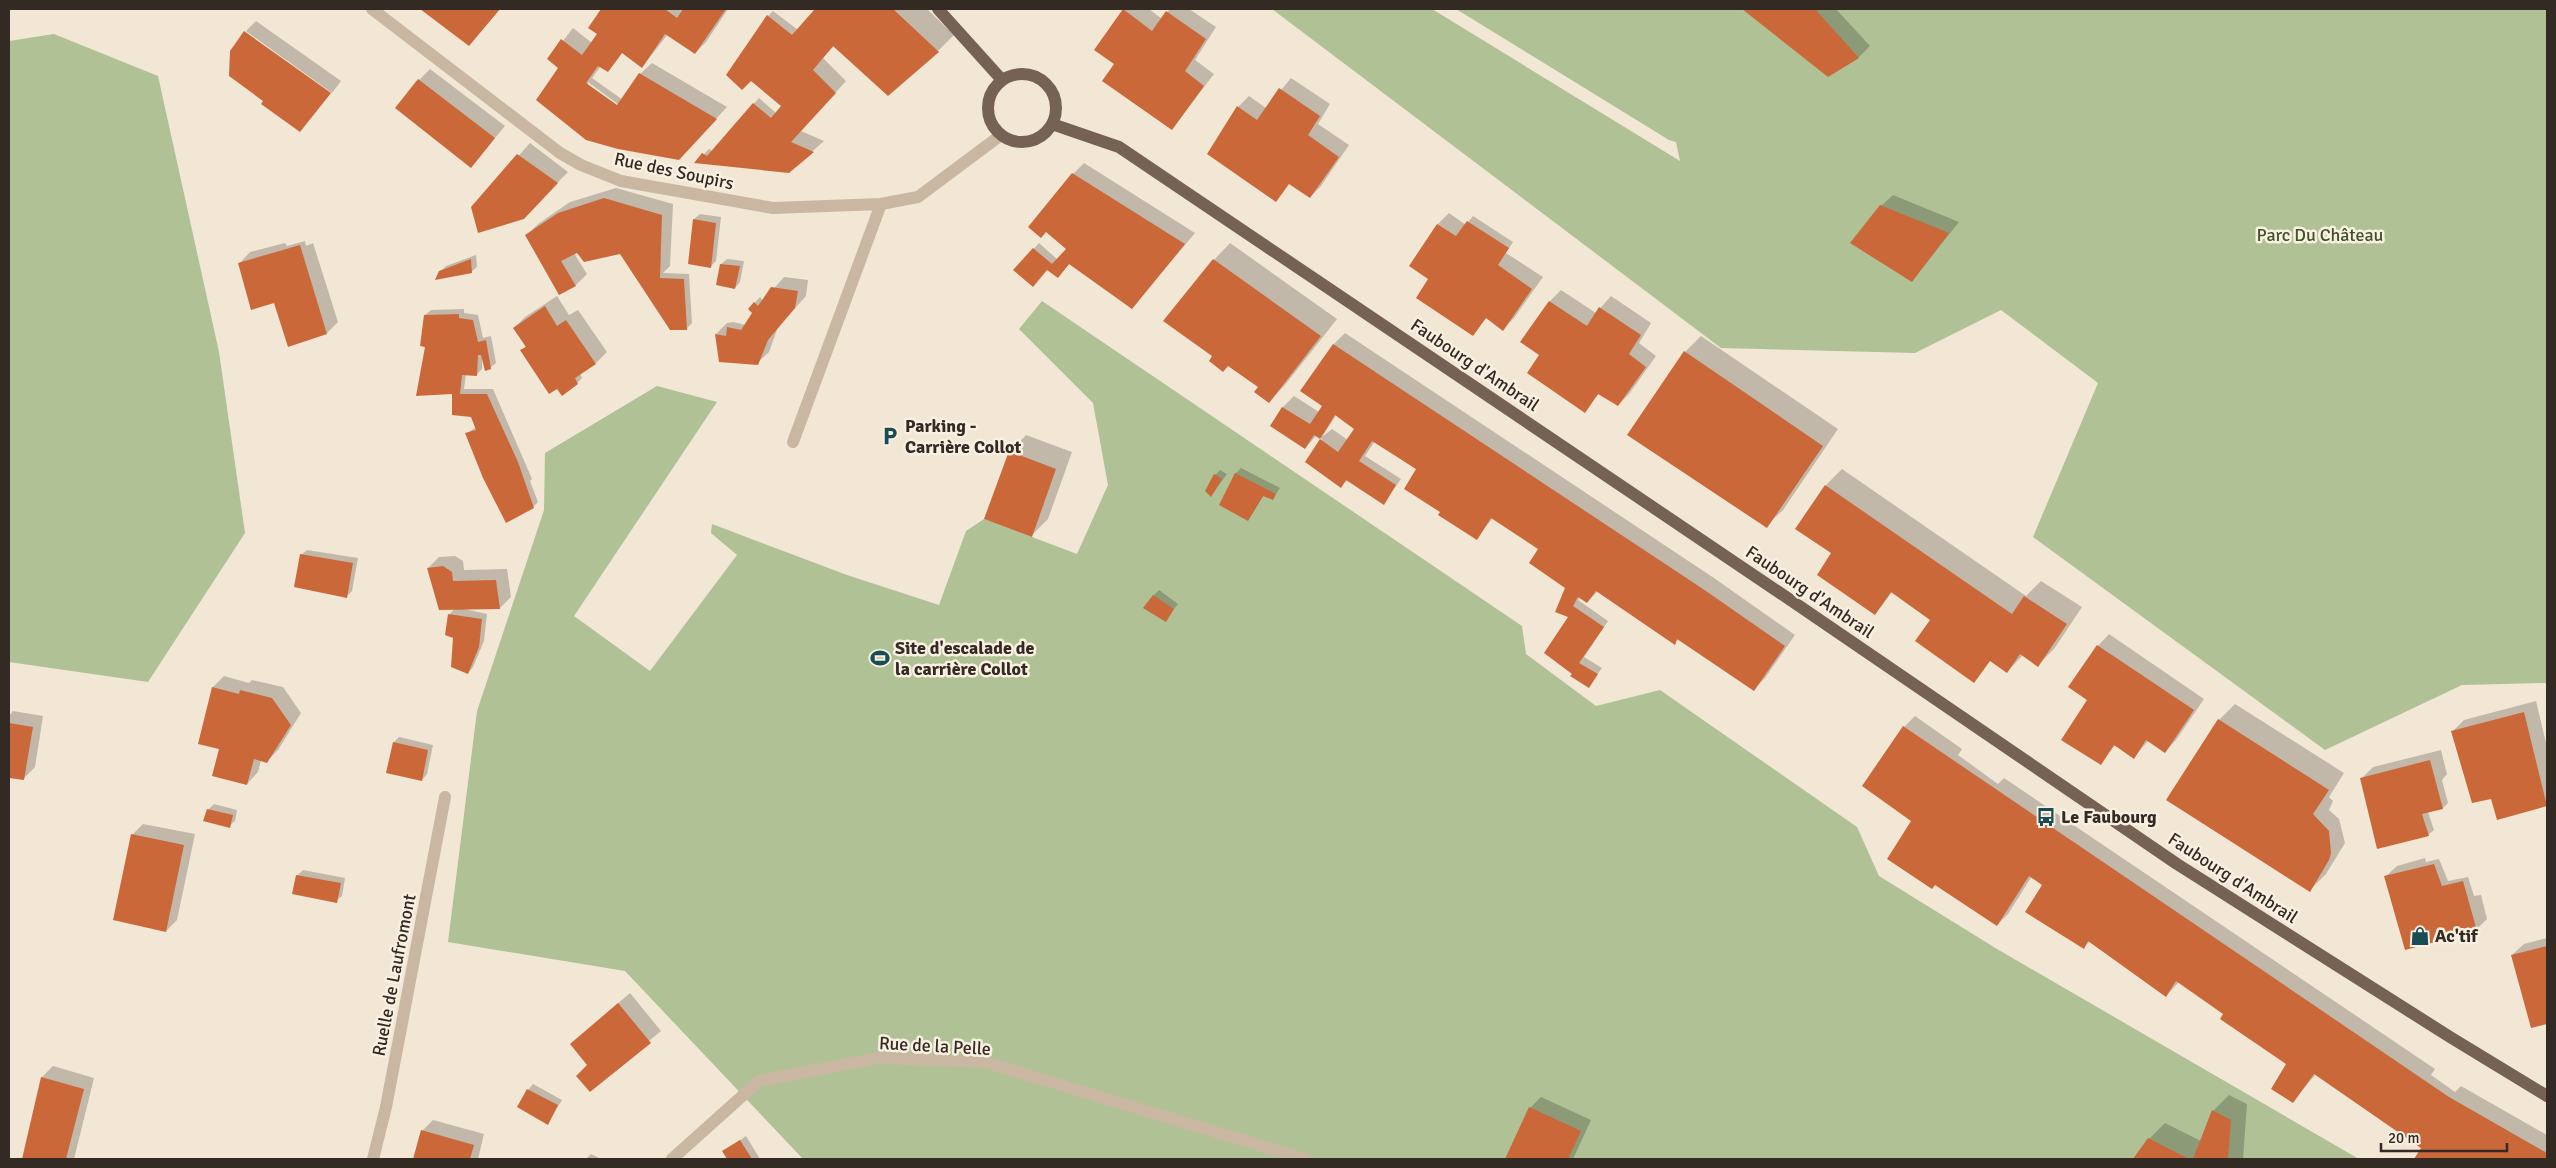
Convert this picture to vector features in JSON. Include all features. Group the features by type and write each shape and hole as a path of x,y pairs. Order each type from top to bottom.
{"main road":[{"path":"938,9 1002,80"},
{"path":"1022,74 1044,82 1054,99 1055,113 1052,124 1044,134 1034,140 1023,142 1011,140 1001,135 991,122 988,111 989,99 994,89 1002,80 1022,74"},
{"name":"Faubourg d'Ambrail","path":"1052,124 1119,147 1757,577 2177,864 2450,1038 2547,1096"}],"street":[{"name":"Rue des Soupirs","path":"372,9 560,152 581,164 620,181 773,208 881,204 918,197 1001,135"},
{"path":"793,442 881,204"},
{"name":"Ruelle de Laufromont","path":"373,1159 386,1107 445,797"},
{"name":"Rue de la Pelle","path":"672,1159 759,1081 878,1058 985,1062 1305,1159"}],"green space":[{"name":"Parc Du Château","path":"1272,9 1432,9 1680,161 1676,142 1669,140 1456,9 2547,9 2547,683 2462,685 2325,750 2033,537 2098,383 2001,310 1915,353 1721,348"},
{"path":"54,34 158,76 219,352 245,533 148,682 9,662 9,41"},
{"path":"1042,301 1522,626 1526,654 1596,706 1660,690 1857,827 1879,876 1997,949 2359,1159 803,1159 625,971 448,942 477,711 544,510 545,453 657,386 717,402 574,616 650,671 737,555 711,533 712,524 847,575 939,605 966,531 984,519 1077,554 1108,485 1093,403 1019,329"}],"building":[{"path":"420,9 500,9 469,46"},
{"path":"601,9 665,9 677,18 683,9 726,9 695,54 665,34 642,68 622,53 608,72 598,66 586,83 617,105 639,73 717,119 679,160 618,149 586,140 536,100 558,68 547,59 561,39 582,55 597,34 588,28"},
{"path":"812,9 893,9 939,52 888,96 833,46 813,70 836,93 791,142 814,152 789,173 694,163 702,153 707,156 753,103 771,118 781,106 751,81 742,90 726,75 767,15 792,35 814,10"},
{"path":"1123,9 1152,31 1166,11 1206,39 1185,71 1204,86 1172,130 1102,81 1114,64 1094,50"},
{"path":"1742,9 1815,9 1859,58 1828,77"},
{"path":"244,31 331,93 300,132 261,104 263,101 229,76 230,51"},
{"path":"418,79 495,138 471,168 395,108"},
{"path":"1279,88 1320,116 1308,135 1339,157 1310,198 1289,184 1276,202 1207,154 1237,106 1257,120"},
{"path":"517,154 558,183 524,219 478,233 471,207"},
{"path":"1072,173 1185,244 1132,309 1069,264 1058,278 1047,270 1033,287 1013,270 1033,248 1052,264 1066,249 1046,232 1041,238 1028,227"},
{"path":"604,198 662,215 660,278 684,279 687,330 670,330 620,254 584,262 577,253 561,261 576,286 559,295 525,235 558,213"},
{"path":"1880,205 1949,233 1912,282 1850,243"},
{"path":"693,219 716,223 711,268 688,264"},
{"path":"1467,221 1509,248 1498,265 1532,289 1503,331 1486,318 1473,336 1416,298 1428,279 1409,266 1437,224 1456,236"},
{"path":"300,245 327,334 288,347 274,303 251,310 238,263"},
{"path":"471,259 472,273 435,280 439,271"},
{"path":"1213,259 1321,336 1269,403 1254,392 1258,387 1228,366 1223,372 1209,361 1212,356 1163,321"},
{"path":"720,264 740,266 735,289 716,285"},
{"path":"771,287 798,291 795,308 768,340 758,365 719,362 715,334 726,336 727,327 741,330 752,313 748,309 754,302 758,306"},
{"path":"1549,301 1587,326 1599,307 1641,335 1629,354 1646,367 1618,406 1598,394 1585,413 1527,373 1539,355 1520,342"},
{"path":"545,306 557,326 566,320 596,364 575,378 578,384 562,396 557,389 549,394 520,350 526,347 513,328"},
{"path":"459,314 459,318 473,320 478,342 486,340 491,369 485,371 481,355 478,355 477,376 462,375 460,394 487,394 518,462 534,508 506,523 483,478 465,433 476,430 471,417 452,415 452,394 416,396 425,347 420,346 424,315"},
{"path":"1333,344 1703,589 1785,646 1754,691 1677,639 1675,645 1596,591 1587,603 1578,597 1573,606 1604,627 1579,663 1598,674 1589,688 1570,676 1572,674 1544,653 1568,617 1555,612 1565,588 1529,563 1538,549 1491,518 1477,540 1438,515 1440,512 1404,489 1416,469 1372,441 1359,461 1396,485 1384,505 1346,480 1341,488 1305,462 1320,439 1314,435 1305,449 1270,426 1282,407 1310,424 1322,406 1300,391","holes":["1335,415 1354,429 1338,452 1320,439"]},
{"path":"1684,351 1823,446 1767,528 1627,435"},
{"path":"1009,451 1056,469 1032,537 984,519"},
{"path":"1235,473 1276,494 1273,500 1263,496 1248,521 1219,505"},
{"path":"1214,474 1222,479 1211,497 1205,491"},
{"path":"1825,485 2012,614 2024,596 2067,624 2038,667 2020,654 2007,673 1990,661 1974,683 1915,641 1930,620 1891,592 1875,615 1817,575 1831,553 1795,529"},
{"path":"300,554 353,563 347,598 294,587"},
{"path":"443,566 452,572 453,581 496,580 500,609 439,610 427,568"},
{"path":"1153,595 1174,609 1166,622 1143,608"},
{"path":"448,614 482,619 479,647 468,674 451,667 453,638 445,635"},
{"path":"2097,645 2194,710 2165,753 2146,740 2134,759 2114,745 2101,765 2061,740 2087,700 2068,687"},
{"path":"212,687 239,694 240,690 272,698 291,725 267,763 254,759 247,785 212,776 219,749 198,744"},
{"path":"2524,712 2547,806 2497,820 2491,799 2472,803 2451,731"},
{"path":"2218,719 2329,790 2313,814 2329,831 2331,853 2329,860 2310,892 2166,800"},
{"path":"9,723 33,727 24,780 9,778"},
{"path":"1903,726 2449,1097 2547,1153 2547,1159 2414,1159 2421,1148 2314,1074 2293,1103 2271,1089 2286,1064 2220,1019 2223,1014 2176,981 2166,997 2088,941 2084,949 2025,912 2042,885 2029,876 1997,926 1935,885 1932,889 1887,859 1911,821 1862,786"},
{"path":"393,742 428,750 422,781 386,773"},
{"path":"2430,760 2443,809 2422,814 2429,836 2377,849 2360,778"},
{"path":"207,809 233,815 230,828 203,821"},
{"path":"131,834 184,845 166,932 113,920"},
{"path":"2434,864 2442,886 2463,881 2477,931 2405,950 2384,876"},
{"path":"296,875 341,883 337,903 292,894"},
{"path":"2547,946 2547,1024 2531,1028 2511,955"},
{"path":"618,1003 651,1043 590,1092 576,1076 587,1065 570,1044"},
{"path":"41,1077 84,1089 66,1159 22,1159"},
{"path":"527,1089 558,1105 548,1125 517,1107"},
{"path":"1529,1107 1581,1131 1568,1159 1505,1159"},
{"path":"2212,1110 2231,1120 2228,1159 2193,1159"},
{"path":"421,1130 474,1145 470,1159 413,1159"},
{"path":"2148,1138 2189,1159 2133,1159"},
{"path":"740,1140 752,1159 727,1159 722,1151"}],"place":[{"name":"Parking - Carrière Collot","path":"890,436"},
{"name":"Site d'escalade de la carrière Collot","path":"880,658"},
{"name":"Le Faubourg","path":"2046,817"},
{"name":"Ac'tif","path":"2420,936"}]}
